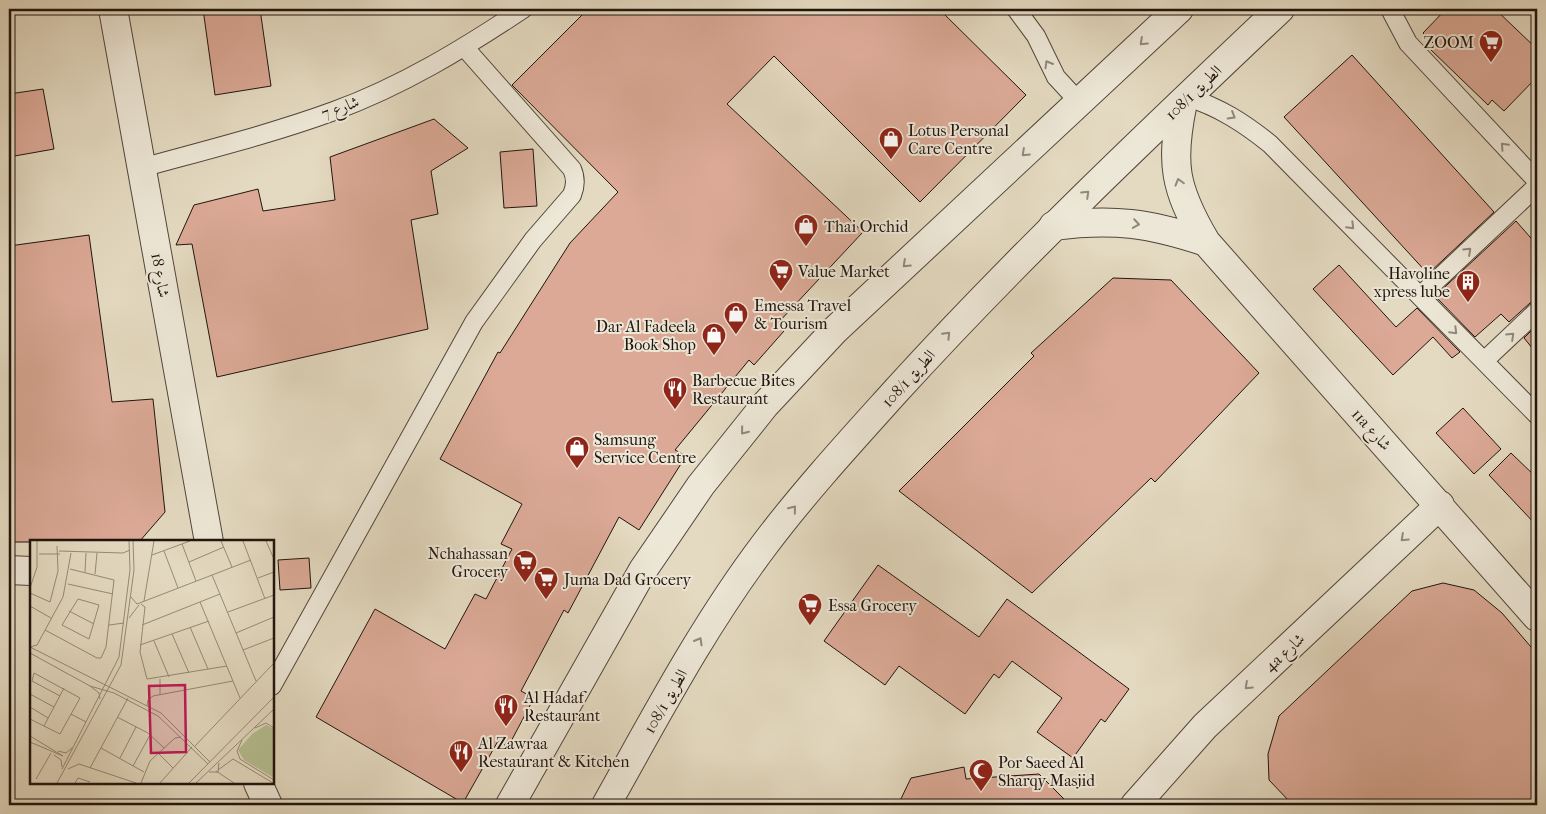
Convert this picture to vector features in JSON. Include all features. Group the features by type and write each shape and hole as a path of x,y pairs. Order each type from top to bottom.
{"street":[{"name":"شارع 18","path":"113,9 209,540"},
{"path":"510,805 643,570 701,485 765,405 834,330 1179,9"},
{"name":"108/1 الطريق","path":"606,805 710,623 765,545 825,469 929,354 1053,226 1280,9"},
{"name":"11a شارع","path":"1185,99 1176,138 1177,175 1187,210 1206,242 1537,617"},
{"name":"11a شارع","path":"1053,226 1092,221 1131,222 1170,230 1206,242"},
{"name":"4a شارع","path":"1135,805 1205,726 1440,505"},
{"path":"9,570 30,571"},
{"path":"258,784 268,805"}],"lane":[{"name":"شارع 7","path":"141,168 266,133 334,110 401,82 466,48 523,9"},
{"path":"1016,9 1036,36 1056,77 1079,102"},
{"path":"1390,9 1408,43 1537,182"},
{"path":"274,682 474,322 507,273 567,202 576,187 576,177 572,169 466,48"},
{"path":"1185,99 1210,104 1232,116 1270,144 1537,415"},
{"path":"1420,296 1537,186"},
{"path":"1484,360 1537,311"}],"building":[{"path":"203,9 260,9 271,86 215,95"},
{"path":"588,9 939,9 1026,95 920,202 774,56 727,104 863,232 777,324 784,331 754,365 749,360 675,450 686,456 639,530 619,517 568,613 564,610 521,691 534,698 508,747 498,741 463,803 316,717 375,609 445,649 475,594 486,599 512,549 501,544 522,504 440,459 498,352 500,353 570,243 618,192 512,85"},
{"name":"ZOOM","path":"1446,9 1495,9 1537,49 1537,77 1504,111 1492,100 1488,105 1430,49 1434,44 1423,33"},
{"path":"1352,55 1494,212 1428,274 1284,117"},
{"path":"43,89 54,149 9,157 9,94"},
{"path":"434,119 468,148 431,171 438,214 411,220 428,329 217,377 192,244 176,245 194,205 258,189 263,211 335,200 330,157"},
{"path":"533,149 537,206 504,208 500,152"},
{"path":"1516,221 1537,245 1537,301 1530,303 1509,322 1501,314 1475,337 1435,296"},
{"path":"89,235 112,402 153,399 165,512 141,540 30,540 30,542 9,542 9,246"},
{"path":"1339,265 1396,327 1417,308 1460,352 1452,358 1433,337 1393,375 1313,289"},
{"path":"1113,278 1171,280 1259,373 1155,482 1151,478 1032,593 899,491 1034,356 1031,353"},
{"path":"1537,325 1537,354 1524,338"},
{"path":"1463,408 1501,449 1474,474 1436,433"},
{"path":"1511,453 1537,478 1537,526 1489,475"},
{"path":"309,558 311,588 280,590 278,560"},
{"path":"878,565 979,637 1007,599 1129,689 1105,722 1101,719 1073,758 1037,732 1062,698 1012,661 999,678 994,674 965,714 899,666 885,685 824,641"},
{"path":"1443,583 1474,590 1502,613 1537,654 1537,805 1296,805 1290,802 1269,780 1268,754 1279,716 1412,591"},
{"name":"Por Saeed Al Sharqy Masjid","path":"964,767 966,779 1039,774 1070,805 898,805 911,778"}],"place":[{"name":"ZOOM","path":"1491,63"},
{"name":"Lotus Personal Care Centre","path":"891,160"},
{"name":"Thai Orchid","path":"806,247"},
{"name":"Value Market","path":"781,292"},
{"name":"Havoline xpress lube","path":"1468,303"},
{"name":"Emessa Travel & Tourism","path":"736,335"},
{"name":"Dar Al Fadeela Book Shop","path":"714,356"},
{"name":"Barbecue Bites Restaurant","path":"675,410"},
{"name":"Samsung Service Centre","path":"577,469"},
{"name":"Nchahassan Grocery","path":"525,583"},
{"name":"Juma Dad Grocery","path":"546,600"},
{"name":"Essa Grocery","path":"810,626"},
{"name":"Al Hadaf Restaurant","path":"506,727"},
{"name":"Al Zawraa Restaurant & Kitchen","path":"461,773"},
{"name":"Por Saeed Al Sharqy Masjid","path":"981,792"}]}
